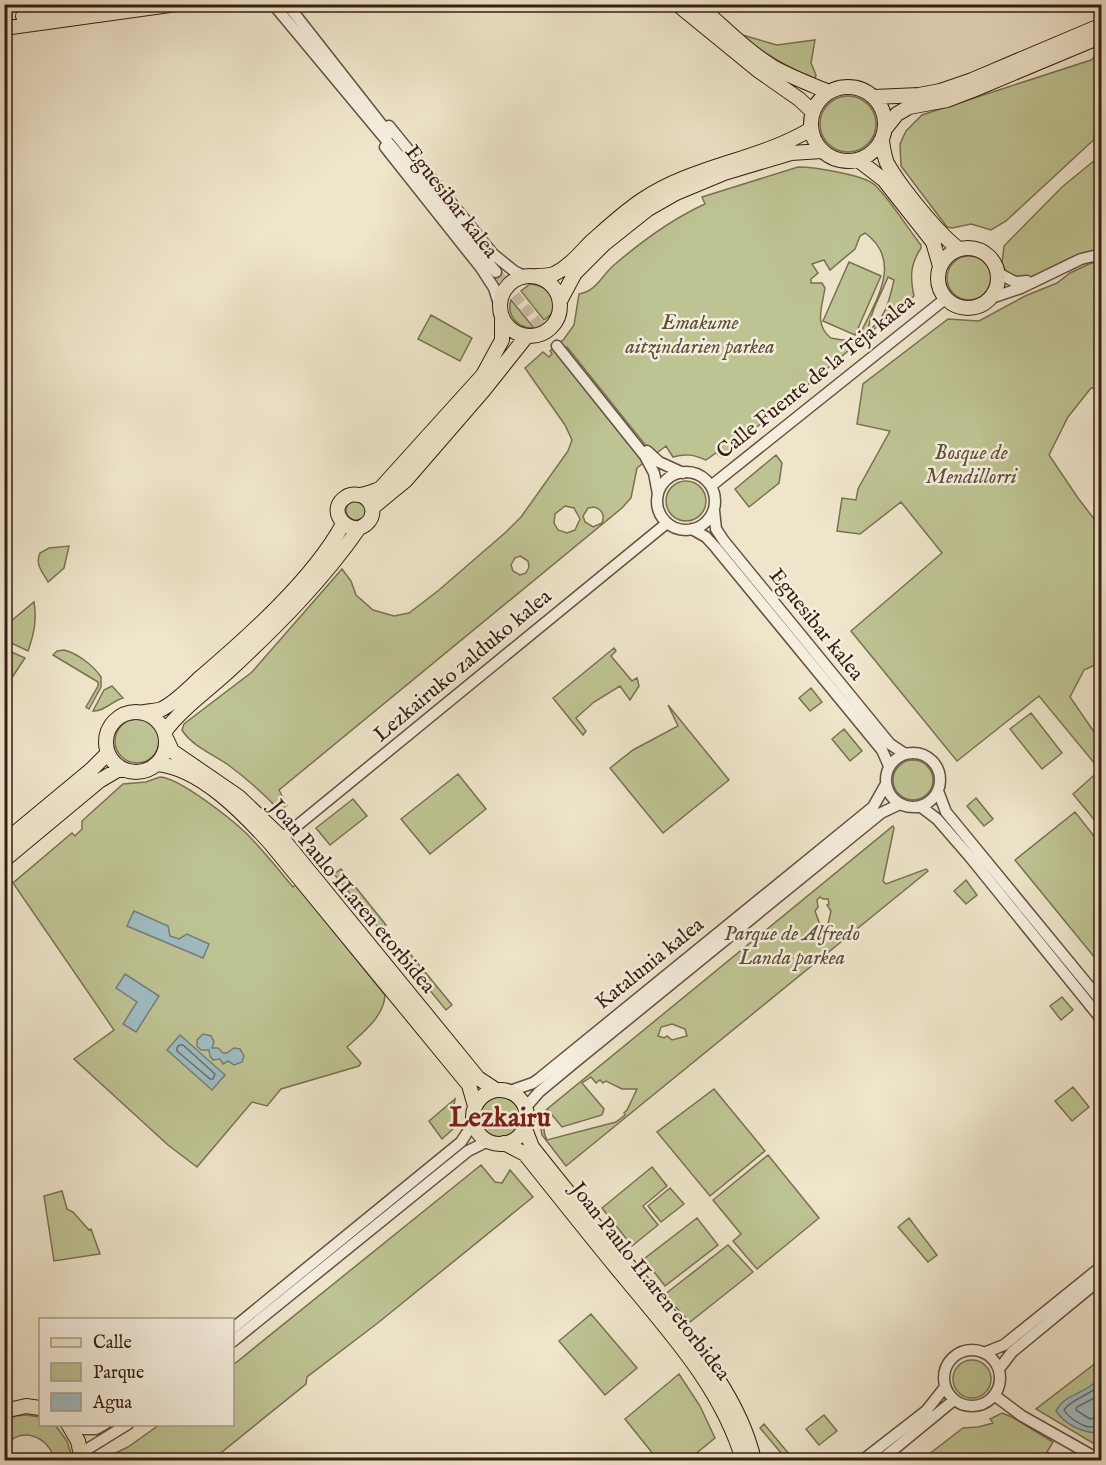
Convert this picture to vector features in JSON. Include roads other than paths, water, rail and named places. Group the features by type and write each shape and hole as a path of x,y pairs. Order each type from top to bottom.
{"main road":[{"path":"4,19 107,4"},
{"path":"4,28 177,4"},
{"path":"677,4 813,112"},
{"path":"696,4 740,43 771,66 799,81 829,92"},
{"path":"874,97 919,95 940,91 972,80 1101,25"},
{"path":"940,266 951,253 959,249 969,248 987,254 998,273 998,282 991,298 983,305 974,308 963,308 945,299 938,283 940,266 938,239 888,164 884,135 885,117 874,97 864,90 842,87 821,98 813,112 811,129 814,141 822,151 839,160 858,160 876,149 884,135 897,114 909,107 947,99 973,90 1101,36"},
{"path":"359,528 354,529 343,524 338,515 339,504 351,495 361,495 380,489 483,375 502,340 499,304 501,294 507,286 514,280 550,275 561,270 612,222 666,186 699,171 788,143 811,129"},
{"path":"560,301 575,273 604,244 648,209 703,181 791,153 822,151"},
{"path":"858,160 876,172 938,239 959,249"},
{"path":"502,319 516,334 526,337 543,334 553,326 560,313 560,301 552,285 530,276"},
{"path":"372,508 406,480 526,337"},
{"path":"343,524 332,545 289,594 235,648 174,701 161,709 125,713 111,725 106,740 108,753 113,762 121,768 136,772 144,771 157,764 164,754 166,736 182,711 213,686 267,635 318,582 359,528 371,519 372,508 368,500 361,495"},
{"path":"144,712 153,716 160,723 166,736"},
{"name":"Joan Paulo II.aren etorbidea","path":"166,736 172,751 240,796 282,838 478,1078 503,1091"},
{"path":"4,842 91,770 108,753"},
{"name":"Joan Paulo II.aren etorbidea","path":"157,764 177,768 209,787 231,803 264,836 469,1085 475,1106"},
{"path":"4,860 99,781 121,768"},
{"path":"503,1091 517,1095 526,1107 525,1129 512,1141 504,1143 488,1141 482,1136 474,1122 475,1106 488,1093 503,1091"},
{"name":"Joan Paulo II.aren etorbidea","path":"525,1129 532,1147 717,1377 743,1427 754,1461"},
{"name":"Joan Paulo II.aren etorbidea","path":"504,1143 525,1154 683,1348 708,1383 726,1417 743,1461"},
{"path":"4,1411 26,1406 39,1408"},
{"path":"70,1427 82,1457"}],"street":[{"name":"Eguesibar kalea","path":"273,4 498,270"},
{"name":"Eguesibar kalea","path":"287,4 375,122 389,126 493,254 514,271 530,276"},
{"name":"Eguesibar kalea","path":"375,122 372,130 394,161 487,276 499,304"},
{"path":"991,298 1021,288 1082,259 1101,254"},
{"path":"998,273 1015,282 1044,277"},
{"name":"Calle Fuente de la Teja kalea","path":"711,486 945,299"},
{"path":"558,345 652,456 659,462 683,473 699,475 711,486 714,494 714,511 701,526 692,529 675,528 667,523 659,509 654,473 645,456 558,345"},
{"path":"658,494 667,480 683,473"},
{"name":"Eguesibar kalea","path":"714,511 716,529 724,541 890,744 905,754"},
{"name":"Lezkairuko zalduko kalea","path":"282,838 667,523"},
{"name":"Eguesibar kalea","path":"692,529 706,537 724,557 882,750 889,766"},
{"path":"905,754 922,754 936,765 940,783 938,791 927,803 920,806 900,804 888,792 886,775 889,766 905,754"},
{"name":"Katalunia kalea","path":"503,1091 533,1083 540,1078 873,807 886,784"},
{"path":"938,791 946,812 1101,1002"},
{"name":"Katalunia kalea","path":"526,1107 566,1070 880,813 900,804"},
{"path":"920,806 937,819 970,857 1101,1020"},
{"path":"234,1327 461,1142 474,1122"},
{"path":"234,1340 468,1151 488,1141"},
{"path":"984,1353 1004,1345 1101,1266"},
{"path":"999,1369 984,1353 968,1350 953,1356 944,1370 945,1387 954,1400 970,1406 987,1401 998,1387 999,1369 1012,1352 1101,1278"},
{"path":"863,1461 926,1411 945,1387"},
{"path":"994,1395 1022,1416 1100,1461"},
{"path":"881,1461 954,1400"},
{"path":"70,1427 96,1428 102,1426"},
{"path":"82,1457 127,1426"}],"water":[{"path":"134,911 168,926 170,936 179,939 187,934 209,944 203,958 127,926"},
{"path":"125,974 159,996 136,1032 123,1024 137,1002 116,988"},
{"path":"203,1034 211,1036 214,1042 212,1048 218,1048 223,1053 234,1048 240,1049 244,1056 242,1062 234,1065 228,1061 223,1064 220,1059 213,1060 209,1050 201,1050 197,1046 197,1040"},
{"path":"180,1035 225,1075 212,1090 167,1050"},
{"path":"1101,1371 1101,1425 1095,1433 1084,1431 1064,1420 1056,1411 1068,1398 1093,1384"}],"tunnel":[{"path":"496,272 557,346"}],"district":[{"name":"Lezkairu","path":"500,1117"}],"park label":[{"name":"Emakume aitzindarien parkea","path":"700,334"},
{"name":"Bosque de Mendillorri","path":"971,464"},
{"name":"Parque de Alfredo Landa parkea","path":"792,945"}]}
